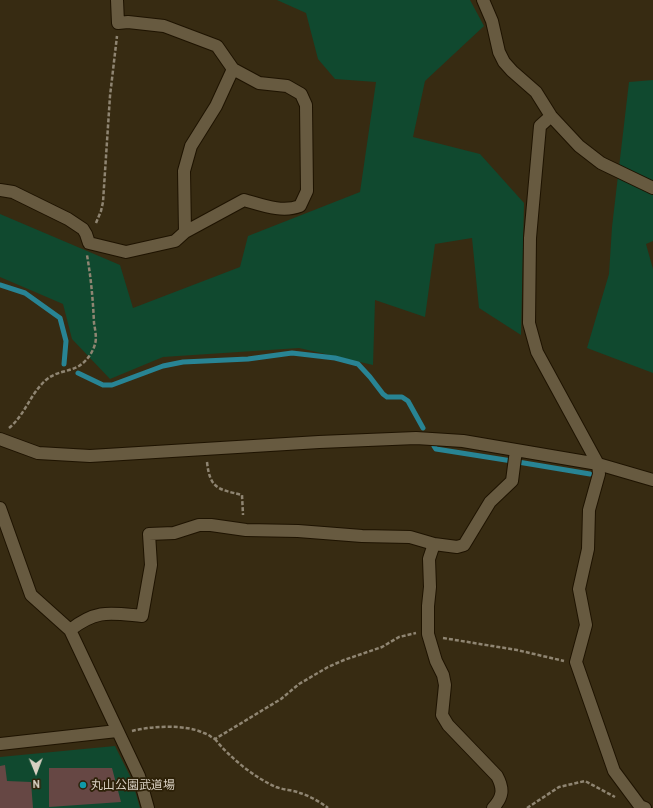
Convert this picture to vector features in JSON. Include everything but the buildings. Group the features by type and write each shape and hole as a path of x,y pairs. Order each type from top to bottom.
{"street":[{"path":"0,190 13,192 68,219 83,229 88,239 126,252 175,241 185,232 244,200 276,209 293,209 300,206 306,191 306,105 301,94 287,86 259,83 233,69 217,46 164,26 128,22 118,23 117,0"},
{"path":"483,0 492,21 496,43 502,57 512,71 536,92 550,116 580,146 601,163 653,188"},
{"path":"185,232 184,171 191,146 216,106 233,69"},
{"path":"550,116 540,126 536,163 530,238 529,323 537,352 598,464 598,474 589,510 588,549 579,589 586,625 576,662 614,771 640,806 644,808"},
{"path":"0,439 38,452 90,456 319,442 416,438 463,441 598,464 653,480"},
{"path":"70,630 81,622 97,614 142,616 151,565 149,534 174,533 199,525 211,525 243,530 298,531 362,536 410,537 434,544 457,547 464,545 490,502 512,481 516,450"},
{"path":"0,508 31,595 70,630 138,776 148,808"},
{"path":"434,544 429,559 430,587 428,634 436,661 443,674 445,685 442,715 448,725 497,776 502,785 501,795 493,808"},
{"path":"0,744 118,734"}],"path":[{"path":"0,439 22,415 35,392 46,380 54,374 79,366 90,356 96,343 92,282 86,253 91,230 101,211 103,202 110,96 118,23"},
{"path":"205,449 208,473 211,481 217,487 242,495 243,530"},
{"path":"215,739 281,699 299,684 328,667 382,647 399,637 423,631 434,636 517,650 562,661 576,662"},
{"path":"118,734 147,728 179,728 203,732 215,739 236,761 264,781 277,787 301,793 328,808"},
{"path":"527,808 559,787 584,781 617,797"}],"green space":[{"path":"277,0 470,0 484,26 425,81 413,137 480,154 524,203 521,335 479,308 472,238 435,244 425,317 375,300 373,365 299,348 163,357 110,379 72,339 63,304 0,277 0,214 120,265 133,308 240,267 248,236 360,192 376,82 335,79 318,59 306,13"},
{"path":"653,80 653,241 646,244 653,269 653,373 587,348 609,274 612,227 629,82"},
{"path":"115,746 132,780 140,808 0,808 0,757"}],"waterway":[{"path":"0,285 25,293 60,318 66,341 64,364"},
{"path":"78,373 103,385 112,385 163,366 183,362 248,359 292,353 335,358 358,364 387,397 402,397 408,401 423,428"},
{"path":"434,446 436,449 512,461"},
{"path":"518,462 590,474"}],"place":[{"name":"丸山公園武道場","path":"83,785"}]}
